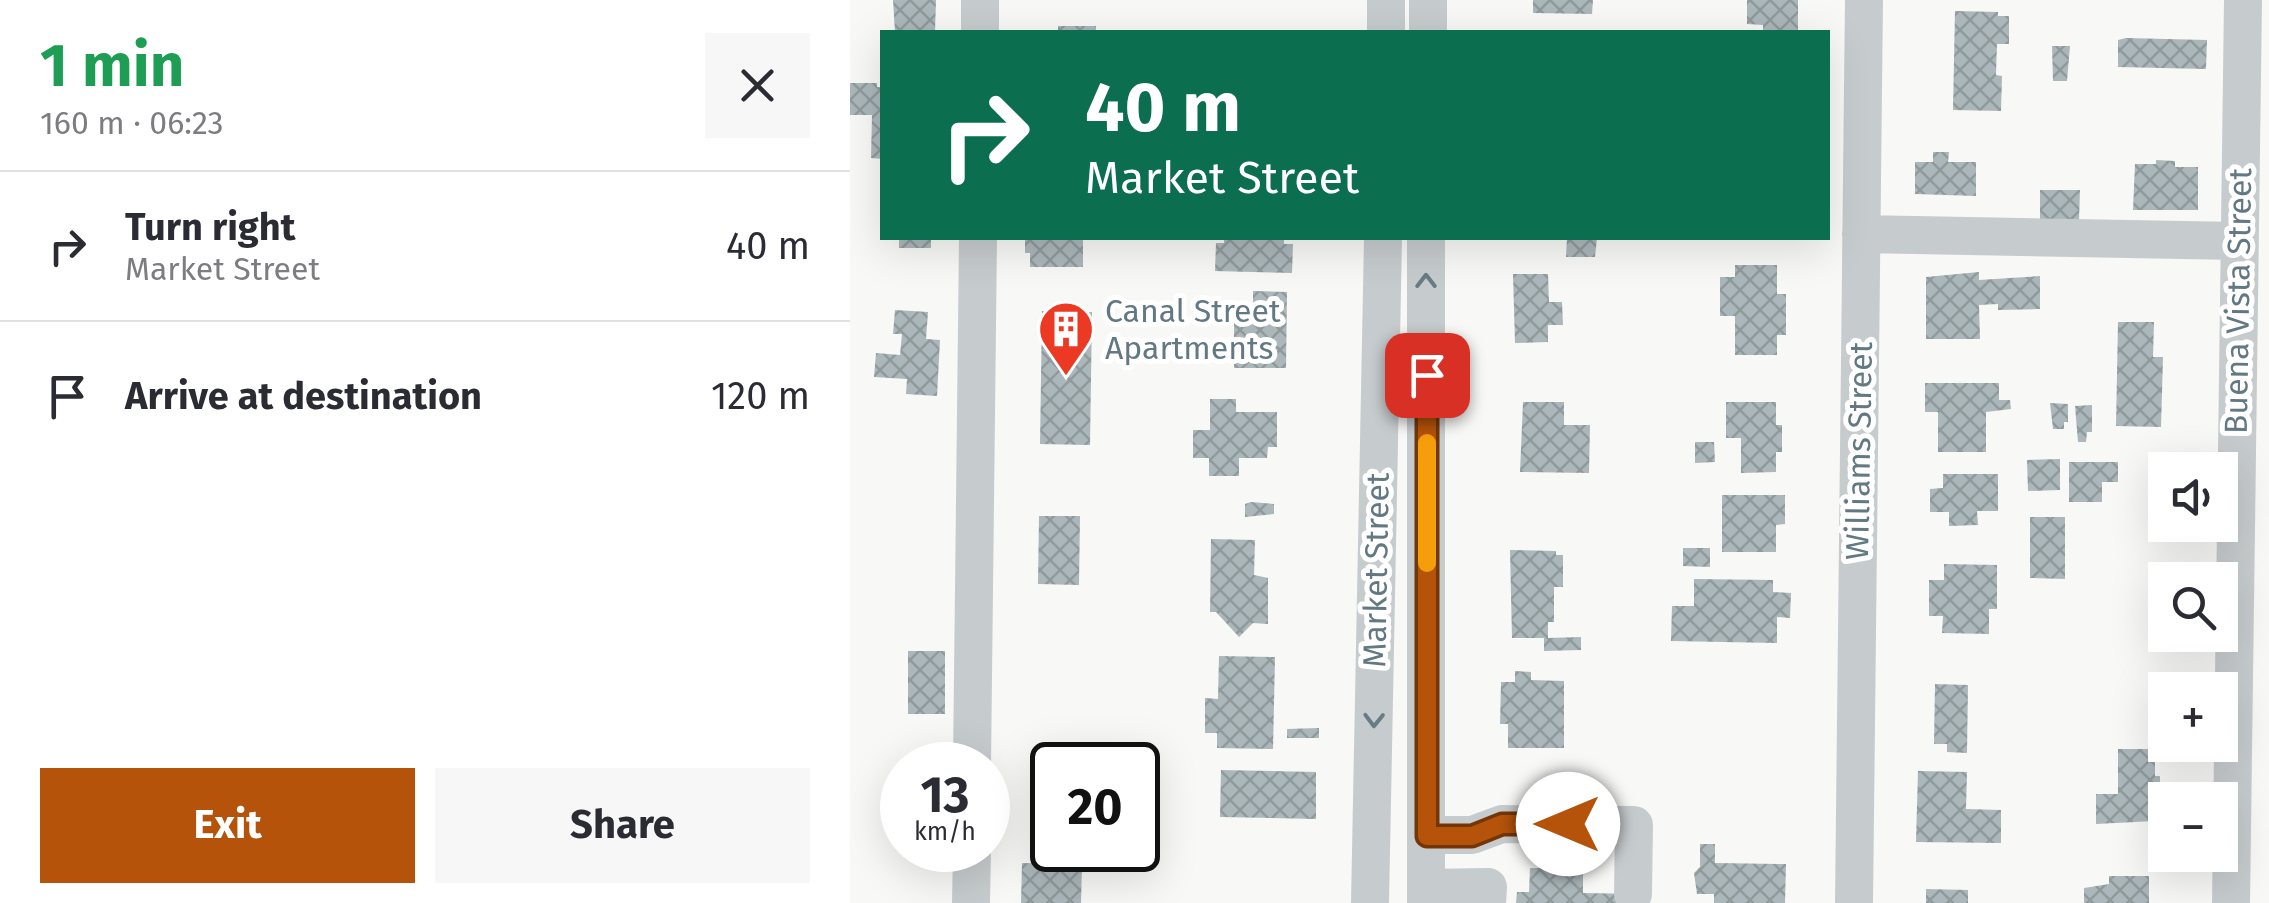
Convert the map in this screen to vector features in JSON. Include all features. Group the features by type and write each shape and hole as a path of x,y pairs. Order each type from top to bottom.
{"street":[{"path":"980,0 980,30"},
{"path":"1386,0 1386,30"},
{"path":"1428,0 1428,30"},
{"name":"Williams Street","path":"1854,903 1864,0"},
{"name":"Buena Vista Street","path":"2231,903 2243,0"},
{"path":"1861,234 2238,241"},
{"path":"972,742 978,240"},
{"name":"Market Street","path":"1370,903 1383,240"},
{"name":"Market Street","path":"1426,240 1426,896"},
{"path":"1427,836 1472,836 1502,824 1634,825 1633,894"},
{"path":"971,903 972,872"},
{"path":"1426,896 1488,887 1487,903"}],"building":[{"path":"893,0 936,0 935,30 895,30"},
{"path":"1533,0 1593,0 1592,14 1533,13"},
{"path":"1747,0 1798,0 1798,30 1763,30 1763,25 1747,24"},
{"path":"1955,11 2009,16 2009,44 1997,44 1996,75 2002,76 2001,111 1953,110"},
{"path":"1058,26 1096,26 1096,30 1058,30"},
{"path":"2118,40 2207,40 2206,69 2118,67"},
{"path":"2052,46 2070,46 2067,81 2053,81"},
{"path":"850,83 877,83 880,159 871,158 872,115 850,115"},
{"path":"1933,152 1949,152 1948,162 1976,162 1976,196 1915,194 1915,162 1933,162"},
{"path":"2156,160 2175,161 2175,167 2198,167 2198,210 2133,210 2135,164 2156,164"},
{"path":"2040,190 2080,190 2079,221 2040,220"},
{"path":"899,240 931,240 931,248 899,248"},
{"path":"1025,240 1083,240 1083,267 1030,267 1030,253 1025,253"},
{"path":"1284,240 1284,244 1293,244 1292,273 1215,271 1216,243"},
{"path":"1567,240 1597,240 1595,257 1566,257"},
{"path":"1735,265 1777,265 1777,294 1786,294 1786,335 1777,335 1777,355 1735,355 1735,316 1720,316 1720,277 1735,277"},
{"path":"1979,272 1979,280 2040,276 2040,309 1998,310 1998,304 1979,305 1980,339 1926,339 1926,277"},
{"path":"1513,274 1548,274 1549,302 1562,302 1563,325 1548,325 1548,342 1515,343"},
{"path":"1253,291 1287,292 1286,368 1234,368 1234,319 1253,319"},
{"path":"895,310 928,312 926,339 940,340 937,396 906,394 907,379 874,377 876,353 900,355 902,334 893,334"},
{"name":"Canal Street Apartments","path":"1042,311 1092,312 1090,445 1040,444"},
{"path":"2118,322 2154,322 2153,357 2163,357 2161,427 2116,426"},
{"path":"1925,383 1999,383 1999,400 2010,400 2011,409 1986,412 1986,452 1938,452 1938,412 1925,412"},
{"path":"1210,399 1236,399 1236,412 1277,412 1277,447 1268,447 1267,458 1239,458 1239,476 1209,476 1209,458 1193,458 1193,430 1210,430"},
{"path":"1523,402 1564,402 1564,425 1590,425 1589,473 1520,472"},
{"path":"1726,402 1776,402 1776,425 1782,425 1782,452 1776,452 1776,472 1741,473 1741,438 1726,438"},
{"path":"2050,403 2068,404 2064,429 2053,429"},
{"path":"2092,405 2092,432 2087,432 2086,442 2078,442 2075,406"},
{"path":"1695,442 1714,442 1715,462 1695,463"},
{"path":"2060,459 2060,490 2028,491 2027,460"},
{"path":"2069,462 2118,462 2118,482 2102,482 2102,502 2069,502"},
{"path":"1943,474 1998,474 1998,511 1977,511 1978,525 1949,526 1949,512 1930,512 1930,489 1943,488"},
{"path":"1722,495 1785,495 1785,524 1776,525 1776,552 1722,552"},
{"path":"1245,504 1274,504 1274,514 1245,517"},
{"path":"1039,516 1080,516 1079,585 1038,584"},
{"path":"2030,517 2065,517 2065,579 2030,578"},
{"path":"1211,539 1255,540 1254,575 1268,578 1268,624 1253,623 1239,637 1216,612 1210,612"},
{"path":"1683,548 1710,548 1710,567 1683,566"},
{"path":"1510,550 1556,551 1556,555 1563,555 1563,587 1554,587 1554,622 1548,622 1548,638 1581,637 1581,650 1544,651 1544,638 1512,638"},
{"path":"1944,564 1997,565 1997,609 1989,609 1989,634 1942,633 1943,616 1929,616 1929,580 1944,580"},
{"path":"1694,579 1773,580 1773,592 1791,593 1790,618 1777,617 1777,643 1671,641 1672,606 1694,606"},
{"path":"908,651 945,651 945,714 908,714"},
{"path":"1219,656 1275,657 1273,749 1217,748 1217,733 1205,733 1205,698 1218,699"},
{"path":"1515,671 1531,672 1531,680 1564,681 1564,748 1508,748 1508,724 1500,724 1501,682 1515,682"},
{"path":"1935,684 1968,685 1967,753 1947,752 1947,744 1934,744"},
{"path":"1319,728 1319,738 1287,738 1287,729"},
{"path":"2118,749 2148,749 2148,762 2155,762 2155,776 2160,776 2160,782 2148,782 2148,821 2096,824 2096,794 2118,794"},
{"path":"1221,770 1316,772 1316,819 1220,817"},
{"path":"1918,771 1967,772 1966,809 2001,810 2001,843 1916,842"},
{"path":"1700,844 1715,844 1715,863 1786,864 1785,903 1714,903 1714,894 1697,894 1694,873 1700,867"},
{"path":"1022,863 1030,863 1030,872 1082,872 1081,903 1021,903"},
{"path":"1530,868 1583,869 1583,893 1641,894 1641,903 1516,903 1517,892 1529,892"},
{"path":"2109,876 2149,876 2149,903 2084,903 2084,888 2109,884"},
{"path":"1926,889 1968,890 1968,903 1926,903"}],"slow traffic":[{"path":"1427,443 1427,563"}],"place":[{"name":"Canal Street Apartments","path":"1066,378"}],"route":[{"path":"1427,375 1427,836 1472,836 1502,824 1568,824"}]}
